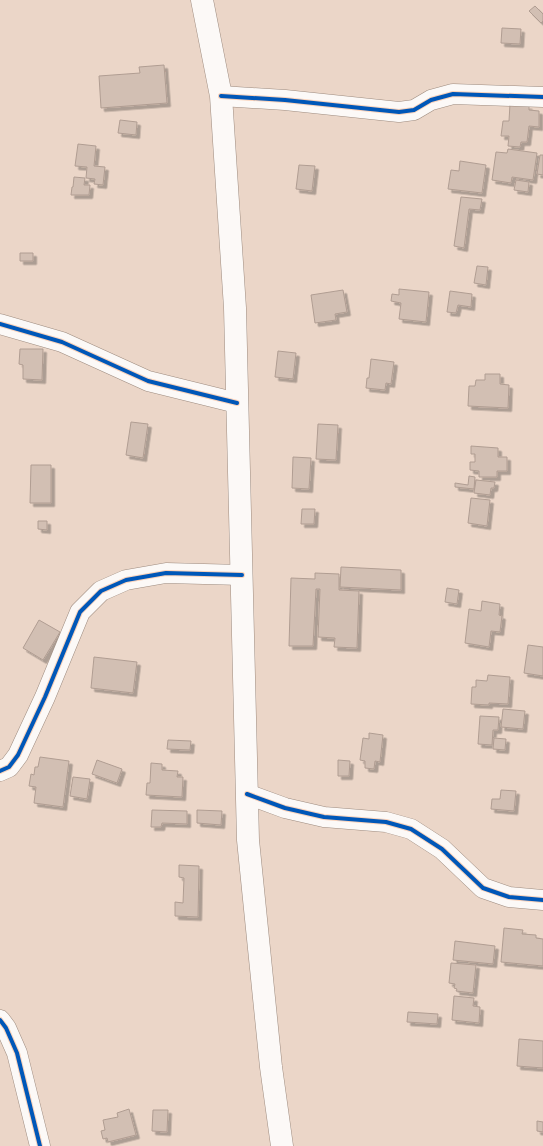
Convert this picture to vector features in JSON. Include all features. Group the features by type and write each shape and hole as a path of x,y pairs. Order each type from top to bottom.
{"main road":[{"path":"202,0 221,96 235,308 248,840 270,1059 282,1146"}],"street":[{"path":"221,96 285,100 399,112 414,110 431,100 453,94 543,97"},
{"path":"0,324 62,342 148,381 237,403"},
{"path":"0,771 10,767 18,755 45,697 80,612 101,591 126,580 166,573 242,575"},
{"path":"247,794 285,808 324,817 386,822 411,829 442,849 484,888 509,897 543,900"},
{"path":"0,1020 6,1028 16,1053 40,1146"}],"building":[{"path":"535,6 543,14 543,21 541,23 529,11"},
{"path":"502,28 521,29 520,44 501,43"},
{"path":"164,65 167,103 101,108 99,76 140,73 139,67"},
{"path":"510,104 529,106 529,110 539,111 539,127 529,126 527,142 521,142 520,147 508,146 509,136 501,136 503,121 509,121"},
{"path":"120,120 137,122 136,135 118,133"},
{"path":"78,144 96,146 94,166 105,167 103,185 94,184 95,179 86,178 87,167 75,166"},
{"path":"508,149 537,153 533,180 512,177 511,183 492,180 496,152 507,153"},
{"path":"540,155 543,155 543,175 537,174"},
{"path":"460,161 486,165 482,193 448,189 451,170 459,171"},
{"path":"299,165 315,166 312,191 296,189"},
{"path":"74,177 85,178 84,185 90,185 89,195 71,195"},
{"path":"516,180 529,182 528,192 514,190"},
{"path":"461,197 482,199 480,210 469,209 464,248 454,246"},
{"path":"20,253 33,253 33,261 20,261"},
{"path":"477,266 488,267 486,285 474,283"},
{"path":"399,289 429,292 426,322 399,319 401,303 391,301 392,294 399,295"},
{"path":"343,290 347,312 335,314 336,320 315,323 311,295"},
{"path":"450,291 472,294 471,307 458,305 456,313 447,312"},
{"path":"20,349 43,349 42,380 23,379 23,365 19,364"},
{"path":"278,351 296,353 293,379 275,377"},
{"path":"371,359 394,362 391,384 386,383 385,390 366,388 367,378 369,378"},
{"path":"485,374 500,374 500,384 509,385 508,408 468,406 469,386 475,386 476,380 485,380"},
{"path":"131,422 148,424 143,458 126,455"},
{"path":"318,424 338,425 336,460 316,459"},
{"path":"471,446 498,448 498,457 507,457 507,471 497,471 497,477 479,477 479,471 470,470 470,462 475,462 475,454 471,454"},
{"path":"293,457 311,458 309,489 292,488"},
{"path":"31,465 51,465 51,503 30,503"},
{"path":"469,476 475,477 474,489 455,487 455,483 468,485"},
{"path":"476,480 495,482 494,488 491,488 490,495 474,493"},
{"path":"471,498 490,500 487,526 468,523"},
{"path":"302,509 315,509 314,524 301,524"},
{"path":"38,521 47,521 47,530 38,529"},
{"path":"341,567 401,570 401,590 340,587"},
{"path":"315,573 339,574 339,590 359,591 357,648 334,647 335,638 318,637 320,589 316,589 313,646 289,646 291,578 315,579"},
{"path":"447,588 459,590 457,604 445,602"},
{"path":"482,601 500,604 499,615 502,616 500,632 491,631 489,647 465,643 469,609 481,611"},
{"path":"39,620 60,632 43,660 23,648"},
{"path":"528,645 543,647 543,676 524,673"},
{"path":"94,657 137,662 133,693 91,688"},
{"path":"488,675 510,677 508,704 471,704 472,687 476,687 476,680 487,681"},
{"path":"503,709 525,711 523,729 501,727"},
{"path":"480,716 499,717 498,730 493,730 492,745 478,744"},
{"path":"369,733 383,735 380,762 375,761 374,769 365,768 365,761 360,760 363,738 369,739"},
{"path":"494,738 506,739 505,750 493,749"},
{"path":"168,740 191,741 190,750 167,749"},
{"path":"40,757 69,761 63,807 34,803 36,787 29,786 31,774 34,775 35,767 38,767"},
{"path":"97,760 122,769 117,783 92,774"},
{"path":"338,760 350,761 349,776 338,776"},
{"path":"151,763 162,764 162,770 178,771 177,777 183,777 182,797 146,795 147,783 150,783"},
{"path":"73,777 90,779 87,799 70,796"},
{"path":"501,790 516,791 514,811 491,809 492,799 500,799"},
{"path":"152,810 187,811 187,824 162,823 161,827 151,827"},
{"path":"197,810 222,811 221,825 197,823"},
{"path":"179,865 199,866 198,917 175,916 175,902 183,903 184,878 179,877"},
{"path":"504,928 523,930 522,934 536,935 536,938 543,939 543,966 501,962"},
{"path":"455,941 495,946 493,964 453,960"},
{"path":"451,963 476,965 473,993 456,991 457,989 454,988 455,984 449,983"},
{"path":"454,996 474,998 473,1006 480,1007 479,1023 452,1020"},
{"path":"408,1012 438,1014 437,1024 407,1022"},
{"path":"519,1039 543,1041 543,1068 517,1066"},
{"path":"129,1109 136,1135 108,1142 107,1138 103,1139 101,1131 105,1130 103,1120 118,1117 117,1113"},
{"path":"153,1110 168,1110 167,1132 152,1131"},
{"path":"537,1121 543,1122 543,1132 537,1131"}],"cycle path":[{"path":"221,96 285,100 399,112 414,110 431,100 453,94 543,97"},
{"path":"0,324 62,342 148,381 237,403"},
{"path":"0,771 9,767 18,755 45,697 80,612 101,591 126,580 166,573 242,575"},
{"path":"247,794 285,808 324,817 386,822 411,829 442,849 483,888 509,897 543,900"},
{"path":"0,1020 6,1028 17,1053 40,1146"}]}
